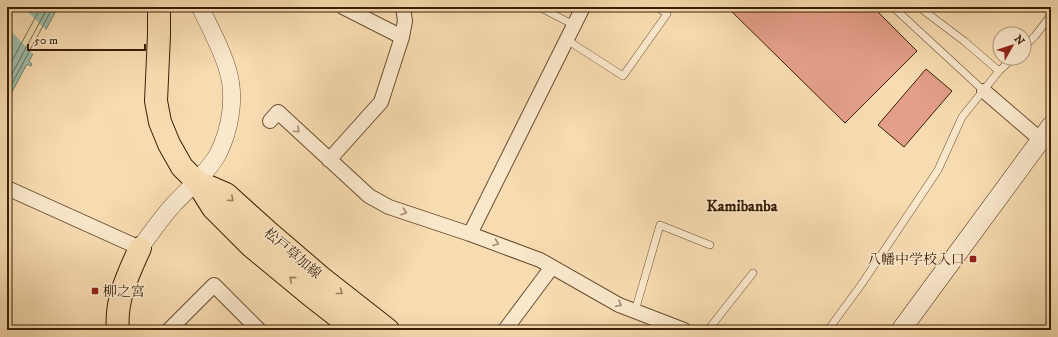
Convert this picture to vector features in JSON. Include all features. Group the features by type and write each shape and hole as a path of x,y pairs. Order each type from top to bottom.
{"main road":[{"name":"松戸草加線","path":"158,7 160,35 156,101 160,122 169,144 182,167 196,181 213,208 251,246 355,330"},
{"path":"901,330 1046,133"},
{"name":"松戸草加線","path":"196,181 226,194 317,274 388,330"},
{"path":"118,330 117,317 125,280 140,248"}],"street":[{"path":"7,188 140,248 173,205 196,181 217,155 228,130 232,102 228,72 215,38 200,7"},
{"path":"342,7 402,37"},
{"path":"329,160 381,102 402,37 405,21 403,7"},
{"path":"470,234 583,7"},
{"path":"984,91 1046,133"},
{"path":"270,121 278,112 369,196 389,207 470,234 540,260 619,305 684,330"},
{"path":"506,330 552,268"},
{"path":"169,330 214,285 259,330"}],"lane":[{"path":"539,7 574,25"},
{"path":"567,40 623,76 667,14 657,7"},
{"path":"893,7 984,91"},
{"path":"919,7 964,41 999,71"},
{"path":"1032,39 1051,15"},
{"path":"828,330 861,286 934,176 962,117 1004,66"},
{"path":"635,311 660,225 710,245"},
{"path":"708,330 753,273"}],"water":[{"path":"7,7 58,7 29,61 32,64 31,66 27,64 7,101"}],"pier":[{"path":"7,7 23,7 47,31 34,55 7,27"}],"building":[{"path":"727,7 873,7 917,51 845,123"},
{"path":"926,69 952,91 904,147 878,125"}],"place":[{"name":"八幡中学校入口","path":"973,259"},
{"name":"柳之宮","path":"95,291"}],"district":[{"name":"Kamibanba","path":"742,205"}]}
